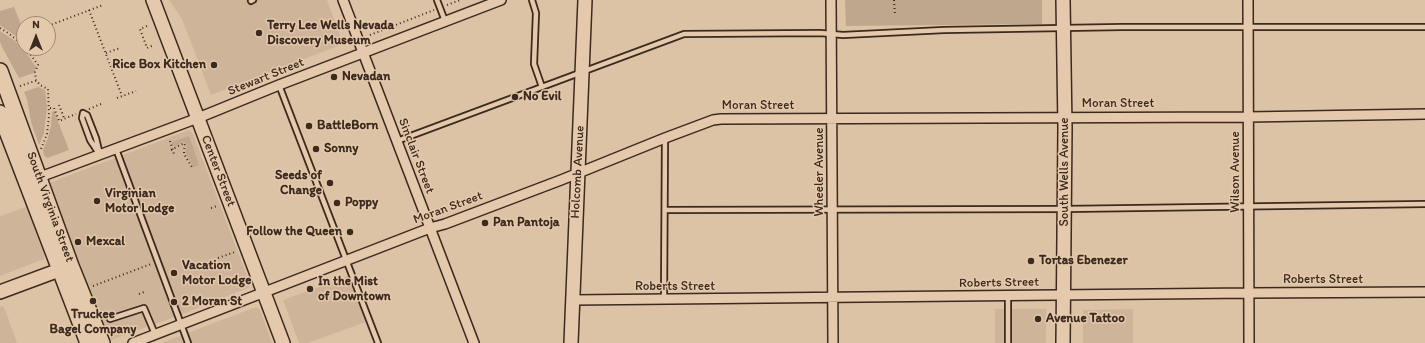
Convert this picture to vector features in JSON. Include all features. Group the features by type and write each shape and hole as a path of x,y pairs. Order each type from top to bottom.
{"main road":[{"name":"South Virginia Street","path":"0,71 40,177 88,343"},
{"name":"South Virginia Street","path":"2,118 66,268 102,343"},
{"path":"2,118 17,137 31,173 35,177 40,177"}],"street":[{"name":"Center Street","path":"153,0 283,343"},
{"name":"Sinclair Street","path":"343,0 474,343"},
{"name":"Stewart Street","path":"40,177 198,118 363,52 501,0"},
{"name":"Holcomb Avenue","path":"571,343 585,0"},
{"name":"Wheeler Avenue","path":"831,0 833,343"},
{"name":"South Wells Avenue","path":"1063,0 1065,118 1064,343"},
{"name":"Wilson Avenue","path":"1248,0 1249,343"},
{"name":"Moran Street","path":"133,343 713,120 1248,117 1425,114"},
{"path":"0,292 66,268"},
{"name":"Roberts Street","path":"573,300 1425,292"}],"lane":[{"path":"437,0 445,21"},
{"path":"532,0 536,13 534,64 542,87"},
{"path":"397,141 684,34 831,33 843,35 944,30 1425,27"},
{"path":"279,85 378,343"},
{"path":"83,113 87,115 96,138 100,155 90,140 82,118 83,113"},
{"path":"664,300 665,138"},
{"path":"116,149 188,343"},
{"path":"665,210 1065,209 1249,205 1425,204"},
{"path":"1008,296 1008,343"},
{"path":"110,319 144,308 155,334"}],"path":[{"path":"370,35 460,0"},
{"path":"894,0 895,15"},
{"path":"56,23 103,5"},
{"path":"89,10 122,96"},
{"path":"147,26 140,29 147,48 154,45"},
{"path":"0,28 16,40"},
{"path":"106,53 120,48"},
{"path":"32,56 38,65 35,75 40,86 48,88 49,108 47,134 39,152"},
{"path":"20,86 37,80"},
{"path":"117,98 136,91"},
{"path":"86,110 101,104"},
{"path":"59,105 64,118"},
{"path":"49,108 54,108 59,120 79,113"},
{"path":"170,141 174,154"},
{"path":"172,149 184,143 184,152 192,167"},
{"path":"212,208 217,206"},
{"path":"218,258 235,252"},
{"path":"91,287 134,272 157,262"},
{"path":"138,294 144,292"}],"shaded area":[{"name":"Terry Lee Wells Nevada Discovery Museum","path":"169,0 327,0 343,44 211,95 182,19"},
{"path":"845,0 1042,0 1042,24 846,26"},
{"path":"14,7 18,16 16,16 16,36 0,25 0,11"},
{"path":"0,31 16,42 16,56 28,56 36,67 34,73 19,78 0,42"},
{"path":"38,87 45,90 47,108 44,133 39,145 31,122 27,99 24,92"},
{"path":"54,111 69,150 47,158 44,155 43,150 48,138 52,112"},
{"path":"189,130 193,134 250,287 178,316 108,341 46,187 49,183"},
{"path":"189,136 199,165 194,167 185,152 187,145 186,143 182,142 175,147 172,144 172,142"},
{"path":"29,206 34,228 44,254 44,259 0,276 0,216"},
{"path":"348,276 366,322 308,343 299,343 283,300"},
{"path":"3,306 17,343 0,343 0,307"},
{"path":"256,307 260,310 272,343 161,343"},
{"path":"995,309 1046,309 1046,343 995,343"},
{"path":"1133,309 1133,343 1083,343 1083,310"}],"place":[{"name":"Terry Lee Wells Nevada Discovery Museum","path":"259,33"},
{"name":"Rice Box Kitchen","path":"214,65"},
{"name":"Nevadan","path":"334,77"},
{"name":"No Evil","path":"515,97"},
{"name":"BattleBorn","path":"309,126"},
{"name":"Sonny","path":"316,149"},
{"name":"Seeds of Change","path":"330,183"},
{"name":"Virginian Motor Lodge","path":"97,201"},
{"name":"Poppy","path":"337,203"},
{"name":"Pan Pantoja","path":"485,223"},
{"name":"Follow the Queen","path":"350,232"},
{"name":"Mexcal","path":"78,242"},
{"name":"Tortas Ebenezer","path":"1031,261"},
{"name":"Vacation Motor Lodge","path":"174,273"},
{"name":"In the Mist of Downtown","path":"310,289"},
{"name":"Truckee Bagel Company","path":"93,301"},
{"name":"2 Moran St","path":"174,302"},
{"name":"Avenue Tattoo","path":"1038,319"}]}
